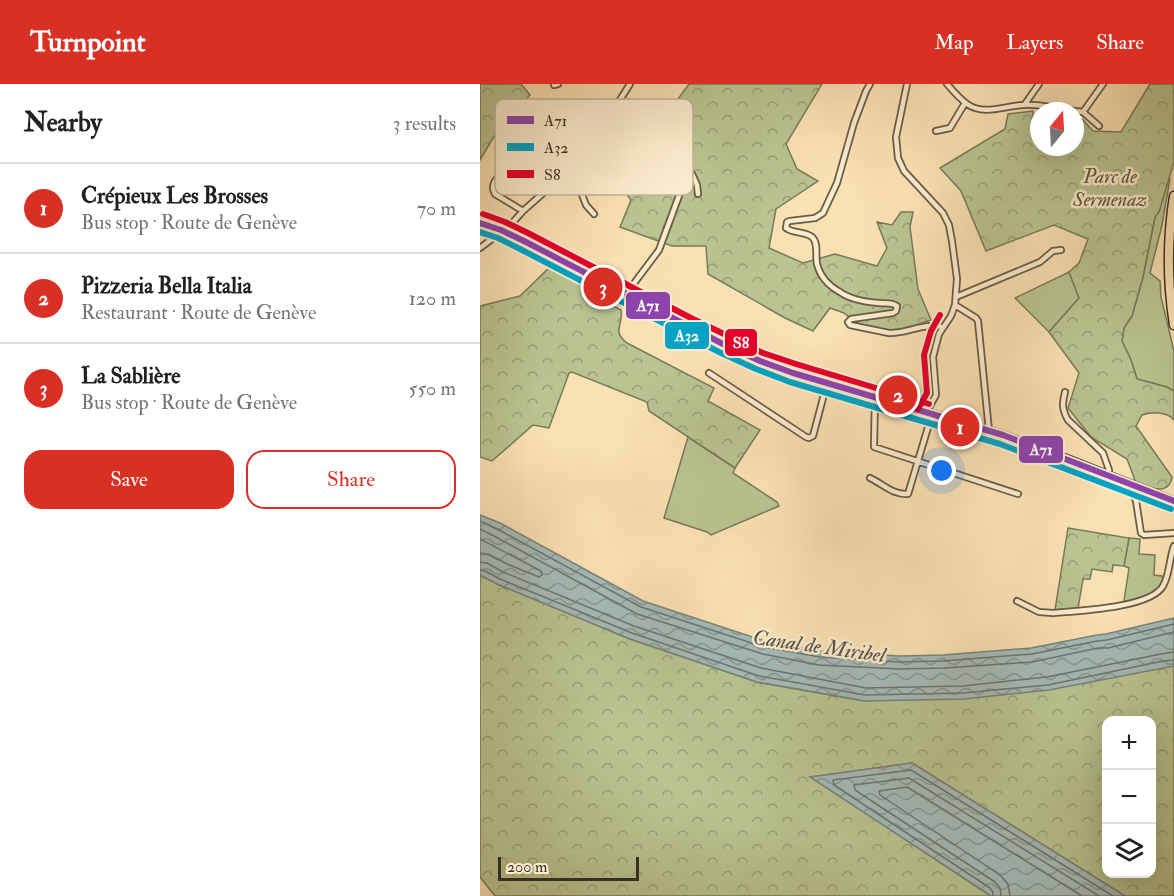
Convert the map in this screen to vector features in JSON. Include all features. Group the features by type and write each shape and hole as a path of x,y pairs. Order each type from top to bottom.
{"highway":[{"path":"1174,196 1168,265 1169,296 1174,325"}],"main road":[{"path":"480,223 503,231 760,361 989,431 1047,451 1174,501"}],"street":[{"path":"620,99 630,84"},
{"path":"870,84 854,123 837,183 823,213 815,218 787,222 786,228 812,238 820,273 835,290 852,298 892,303 897,306 893,313 851,319 848,322 850,326 880,333 896,333 929,325 942,327"},
{"path":"870,478 898,493 910,492 929,413 936,394 933,357 939,334 951,316 957,297 957,279 949,225 943,213 904,171 898,158 896,137 907,84"},
{"path":"947,84 965,102 975,108 987,110 1030,105"},
{"path":"1025,104 1039,84"},
{"path":"1084,111 1102,84"},
{"path":"936,131 950,128 965,102"},
{"path":"1084,113 1099,126"},
{"path":"693,176 698,194"},
{"path":"497,195 523,212"},
{"path":"480,248 503,231 541,195"},
{"path":"582,195 586,205 594,214"},
{"path":"626,294 659,250 679,195"},
{"path":"957,297 1040,262 1053,251 1061,250"},
{"path":"956,305 978,321 989,431"},
{"path":"709,373 809,438 813,436 827,383"},
{"path":"1065,392 1062,404 1065,414 1068,420 1103,453 1109,470 1107,475 1110,484 1134,496 1142,535 1174,532"},
{"path":"875,397 874,447 1018,494"},
{"path":"1017,601 1040,612 1053,614 1138,602 1156,593 1163,585 1174,546"}],"green space":[{"path":"480,84 521,84 530,95 526,99 495,99 495,135 480,160"},
{"path":"689,84 822,84 786,144 797,169 818,181 776,209 769,248 803,263 835,254 877,266 887,248 877,222 892,225 901,212 913,212 910,227 918,289 931,320 904,329 886,330 856,323 844,313 830,308 813,331 785,318 708,274 706,246 672,246 620,227 631,200 627,195 693,195 693,99 678,99"},
{"name":"Parc de Sermenaz","path":"1150,84 1174,84 1174,162 1159,212 1155,217 1143,277 1132,316 1124,328 1122,341 1137,379 1174,391 1174,420 1163,414 1150,413 1142,415 1136,426 1172,477 1167,487 1162,489 1136,483 1127,459 1091,437 1068,408 1079,373 1049,332 1079,298 1069,272 1079,263 1088,239 1054,225 986,251 961,191 940,168 1005,129 1008,114 1030,111 1030,156 1084,156 1084,121 1093,131 1121,132"},
{"path":"1168,178 1170,179 1162,225 1150,273 1160,281 1161,297 1174,351 1174,391 1137,379 1122,341 1124,328 1132,316 1143,277 1155,217 1159,212"},
{"path":"553,264 595,285 591,294 621,310 619,331 622,339 714,388 708,401 760,430 735,468 649,411 647,402 572,372 569,373 549,428 533,425 492,461 480,457 480,306 520,296"},
{"path":"1069,272 1079,298 1049,332 1015,298"},
{"path":"688,437 735,468 733,473 777,502 779,506 711,535 664,518"},
{"path":"1068,528 1129,538 1124,566 1113,565 1112,572 1092,569 1090,579 1083,579 1078,608 1055,610"},
{"path":"1129,538 1140,539 1139,554 1155,555 1154,575 1162,576 1164,581 1152,594 1126,602 1124,601 1129,568 1124,566"},
{"path":"480,575 630,639 757,682 865,701 1174,666 1174,896 1125,896 912,763 811,777 991,896 495,896 480,877"}],"water":[{"name":"Canal de Miribel","path":"480,515 500,523 643,601 765,641 820,651 899,656 943,655 1031,648 1174,618 1174,666 1049,690 964,699 865,701 757,682 630,639 480,575"},
{"path":"912,763 1125,896 991,896 810,777"}],"transit line":[{"name":"S8","path":"483,214 528,233 763,353 929,404"},
{"name":"A71","path":"480,223 524,241 760,361 793,373 1003,435 1174,501"},
{"name":"A32","path":"480,232 498,238 756,369 790,382 1000,444 1171,509"},
{"name":"S8","path":"918,409 927,393 924,355 931,331 940,315"}],"place":[{"name":"La Sablière","path":"603,287"},
{"name":"Pizzeria Bella Italia","path":"898,395"},
{"name":"Crépieux Les Brosses","path":"960,427"}]}
